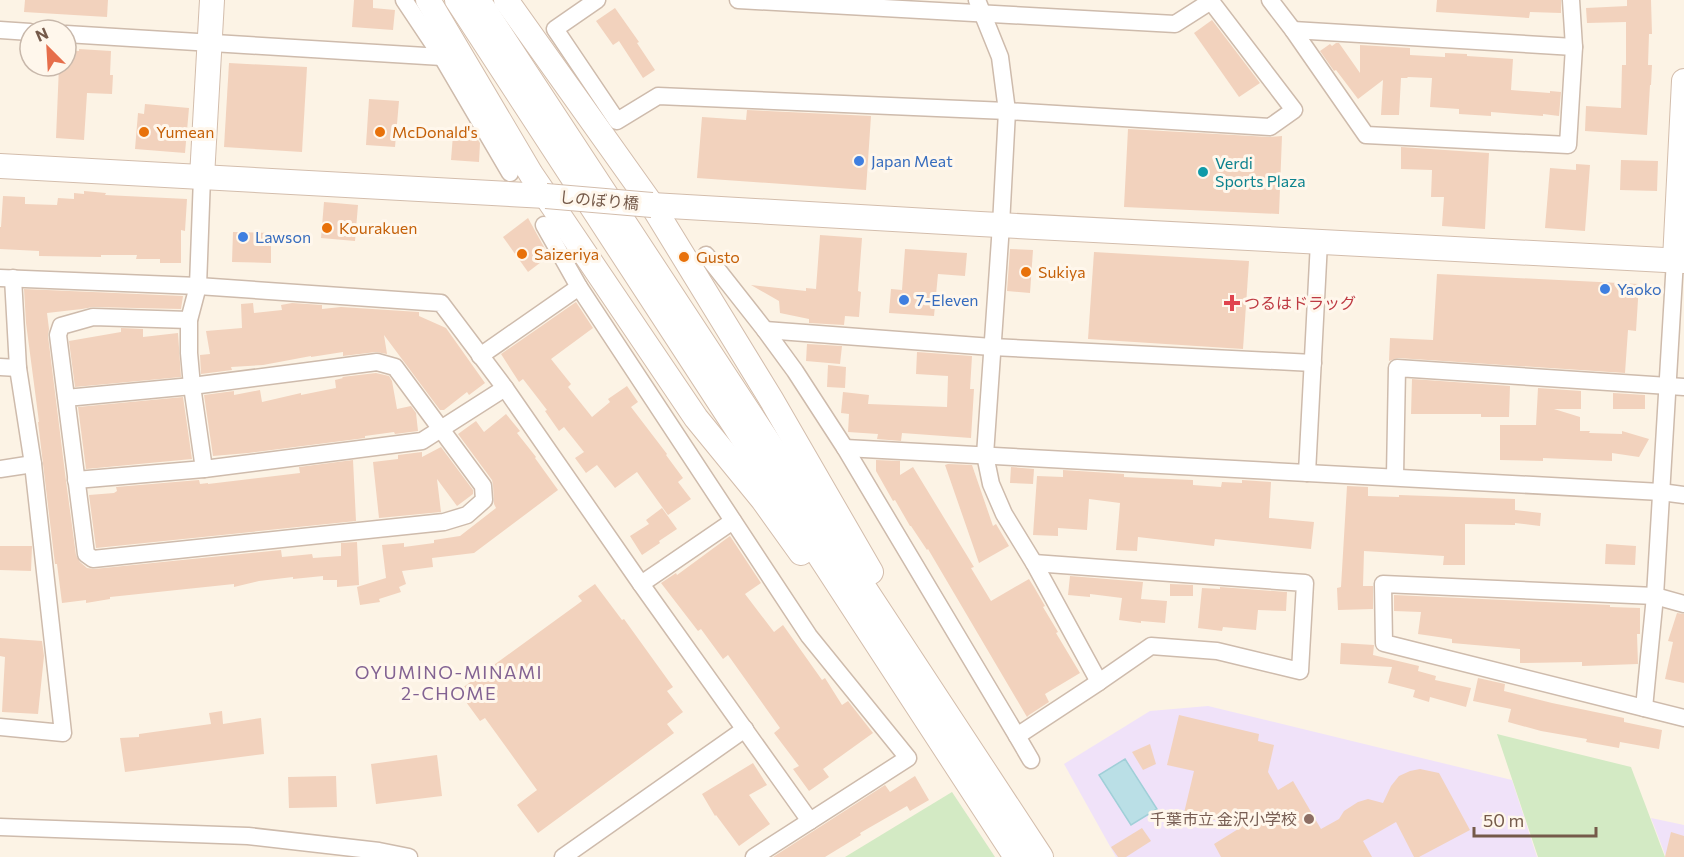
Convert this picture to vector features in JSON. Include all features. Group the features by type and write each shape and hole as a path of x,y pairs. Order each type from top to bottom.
{"street":[{"path":"204,469 192,386 189,320 198,286 212,0"},
{"path":"404,0 442,57 510,173"},
{"path":"428,0 546,196 696,418 763,500 886,673 912,678"},
{"path":"457,0 799,521 1041,857"},
{"path":"478,0 800,490 1016,857"},
{"path":"506,0 652,205 771,399 912,643 912,678"},
{"path":"597,0 555,29 617,121 658,96 1007,111 1270,127 1294,110 1211,1 1176,24 980,7 738,0"},
{"path":"1270,0 1366,135 1568,145 1574,47 1571,0"},
{"path":"980,7 1000,57 1007,111 985,455 991,484 1004,514 1100,682"},
{"path":"0,30 18,31"},
{"path":"1293,30 1574,47"},
{"path":"78,35 442,57"},
{"path":"1644,708 1661,492 1676,386 1684,81"},
{"name":"しのぼり橋","path":"0,166 546,196 652,205 1001,225 1679,261"},
{"path":"544,225 579,287 809,636 908,758 754,857"},
{"path":"1307,473 1319,242"},
{"path":"706,255 795,371 845,448 1031,760"},
{"path":"0,727 63,733 33,464 6,278 198,286 441,303 505,388 810,821"},
{"path":"480,356 579,287"},
{"path":"66,398 192,386 377,362 395,367 483,486 484,500 467,514 444,522 93,559 86,554 76,480 58,335 61,326 93,317 189,320"},
{"path":"765,330 992,347 1313,363"},
{"path":"0,367 18,368"},
{"path":"1395,476 1397,368 1676,386"},
{"path":"76,480 204,469 422,441 505,388"},
{"path":"845,448 1395,476 1684,495"},
{"path":"0,469 33,464"},
{"path":"641,584 733,521"},
{"path":"1017,736 1151,646 1217,651 1300,671 1305,583 1034,563"},
{"path":"1684,604 1654,597 1383,584 1384,643 1684,718"},
{"path":"563,857 745,729"},
{"path":"0,827 248,836 379,851 409,857"}],"shaded area":[{"name":"千葉市立 金沢小学校","path":"1208,706 1512,780 1537,857 1116,857 1064,764 1150,711"},
{"path":"1651,818 1684,825 1684,857 1666,857"}],"green space":[{"path":"1497,734 1631,767 1665,857 1538,857"},
{"path":"952,792 995,857 845,857"}],"water":[{"path":"1125,759 1157,809 1131,825 1099,775"}],"building":[{"path":"25,0 108,0 107,17 24,12"},
{"path":"354,0 373,0 373,8 395,10 393,30 352,27"},
{"path":"1437,0 1561,0 1561,13 1530,12 1529,18 1436,12"},
{"path":"1627,0 1651,0 1652,34 1649,34 1648,65 1652,65 1647,135 1585,131 1586,106 1621,108 1622,65 1626,65 1626,22 1587,23 1586,8 1627,6"},
{"path":"615,8 655,70 643,78 619,41 613,45 596,21"},
{"path":"1212,20 1260,83 1239,97 1194,33"},
{"path":"1339,43 1360,73 1360,45 1410,48 1410,55 1445,57 1445,53 1513,59 1511,90 1561,92 1559,116 1491,112 1491,116 1459,114 1459,109 1430,107 1432,78 1408,77 1401,78 1399,115 1381,115 1383,80 1358,99 1320,51"},
{"path":"79,49 111,51 112,94 87,93 84,140 56,138 58,78 78,78"},
{"path":"229,63 307,67 302,152 224,147"},
{"path":"369,99 399,101 395,147 366,145"},
{"path":"145,104 189,108 185,153 135,149 138,113 144,114"},
{"path":"747,110 871,116 866,190 697,178 702,117 746,120"},
{"name":"Verdi Sports Plaza","path":"1128,129 1282,136 1279,214 1124,207"},
{"path":"453,135 476,137 480,143 479,162 451,160"},
{"path":"1401,147 1489,153 1485,229 1442,226 1444,197 1431,197 1432,170 1401,169"},
{"path":"1621,160 1658,161 1657,191 1620,190"},
{"path":"1576,164 1590,165 1585,231 1545,228 1550,168 1576,170"},
{"path":"84,191 106,193 105,195 187,199 185,231 181,230 181,263 160,263 160,259 136,259 137,255 39,256 39,251 0,249 3,196 25,197 25,204 57,205 58,198 74,199 74,193 84,194"},
{"path":"324,202 358,205 355,241 321,238"},
{"path":"528,218 549,256 528,272 503,237"},
{"path":"233,232 271,233 271,263 232,262"},
{"path":"820,235 862,238 858,291 861,292 859,317 845,316 844,325 809,323 809,319 780,313 779,301 751,285 806,291 806,288 816,289"},
{"path":"905,249 967,253 965,276 938,274 934,316 889,313 891,289 902,290"},
{"path":"1010,249 1033,250 1030,293 1007,291"},
{"path":"1094,252 1249,261 1243,349 1088,339"},
{"path":"1437,274 1639,284 1636,331 1628,330 1625,373 1398,358 1389,361 1390,338 1433,340"},
{"path":"24,289 183,296 181,309 93,307 47,313 66,481 76,555 80,562 87,568 94,569 281,550 282,557 312,554 313,558 341,556 341,543 357,542 359,585 337,587 337,580 323,580 323,576 293,579 293,577 234,587 234,584 110,597 110,599 86,603 86,600 62,603 57,564 55,564 26,323"},
{"path":"576,302 593,328 551,359 571,384 568,387 592,417 610,402 608,399 627,386 638,402 631,407 683,478 678,482 691,499 668,515 637,472 615,488 597,465 586,473 575,458 584,452 564,427 559,431 545,411 547,410 523,379 519,382 501,354"},
{"path":"253,303 254,313 282,310 281,305 292,303 322,305 322,309 341,307 419,312 419,316 446,328 485,383 469,395 467,392 444,410 440,410 384,335 387,354 376,352 343,356 343,352 263,365 231,367 232,370 201,374 200,355 210,354 206,331 242,328 241,304"},
{"path":"121,328 143,329 143,337 178,333 181,377 75,387 69,341 121,332"},
{"path":"807,344 842,346 840,364 806,361"},
{"path":"917,352 972,356 970,389 974,389 971,438 902,433 901,441 877,439 878,434 848,432 849,414 841,413 843,392 869,395 868,404 947,407 948,376 916,374"},
{"path":"828,365 846,367 845,388 827,387"},
{"path":"376,373 389,376 392,381 397,409 411,406 416,413 418,431 395,434 394,432 365,436 365,438 213,456 204,395 234,391 234,395 260,390 262,402 336,388 335,380 342,377"},
{"path":"1412,379 1510,386 1509,417 1481,417 1481,414 1411,414"},
{"path":"1538,388 1581,391 1581,409 1554,409 1580,417 1580,431 1622,434 1622,431 1649,439 1639,457 1612,453 1612,461 1543,458 1543,461 1500,460 1500,425 1536,425"},
{"path":"1613,393 1645,395 1645,409 1613,409"},
{"path":"183,397 192,459 86,469 78,407"},
{"path":"506,414 520,431 517,433 558,490 474,553 432,558 433,567 402,571 406,584 399,587 401,592 379,599 380,602 360,605 357,587 386,578 382,545 404,543 404,547 434,543 434,540 460,536 496,508 492,480 458,434 476,421 484,432"},
{"path":"441,447 473,490 473,494 457,506 437,479 441,512 379,518 373,462 398,459 398,455 422,452 422,457"},
{"path":"353,460 356,521 96,548 89,495 114,493 117,491 116,487 199,480 200,484 208,484 300,473 299,467"},
{"path":"876,460 900,461 900,475 913,467 974,567 971,568 991,601 1029,579 1034,587 1058,632 1056,633 1080,673 1045,694 1049,702 1027,717 928,549 910,526 895,500 893,501 876,471"},
{"path":"945,465 972,465 993,526 996,524 1009,546 979,563"},
{"path":"1011,467 1034,469 1033,484 1010,483"},
{"path":"1063,470 1124,474 1124,477 1193,480 1193,485 1221,487 1222,482 1242,483 1242,480 1271,482 1269,518 1314,522 1311,549 1215,539 1214,546 1138,537 1137,551 1116,550 1120,503 1089,499 1087,530 1058,528 1058,536 1033,535 1037,476 1063,477"},
{"path":"1347,486 1368,487 1368,496 1515,499 1515,510 1541,513 1540,526 1515,523 1515,525 1465,524 1465,565 1443,565 1444,556 1364,551 1363,586 1373,586 1373,609 1338,610 1337,588 1341,587"},
{"path":"662,508 677,529 642,555 630,536 649,524 646,520"},
{"path":"730,536 761,583 745,594 774,632 783,625 822,680 825,678 842,705 848,701 873,733 823,769 829,777 809,791 793,769 799,766 774,733 780,728 728,655 723,659 701,629 698,631 661,583 676,573 677,575"},
{"path":"1606,544 1636,546 1635,565 1605,564"},
{"path":"0,546 32,546 31,571 0,570"},
{"path":"1070,576 1143,582 1141,599 1167,601 1165,623 1119,620 1122,598 1090,594 1090,597 1068,595"},
{"path":"595,584 622,620 624,619 673,687 667,691 683,712 667,724 674,733 538,833 517,805 537,790 485,718 480,721 458,691 582,601 578,596"},
{"path":"1170,584 1193,585 1193,596 1170,596"},
{"path":"1220,587 1287,592 1286,611 1258,610 1256,630 1223,627 1222,631 1198,628 1202,588 1220,589"},
{"path":"1394,595 1640,608 1640,634 1637,634 1638,664 1582,666 1582,662 1520,663 1520,649 1452,643 1452,639 1418,634 1421,612 1394,611"},
{"path":"1677,613 1684,614 1684,683 1665,679 1673,642 1668,641"},
{"path":"0,638 42,641 44,656 38,714 2,712 5,657 0,656"},
{"path":"1341,643 1374,645 1373,655 1419,666 1418,671 1436,676 1435,680 1471,688 1466,707 1430,697 1429,702 1413,697 1415,690 1388,683 1392,667 1340,664"},
{"path":"1478,678 1505,684 1504,691 1624,718 1624,722 1662,730 1659,749 1620,742 1619,748 1508,722 1511,709 1473,701"},
{"path":"222,711 223,724 261,718 264,754 125,772 120,738 139,737 139,734 211,724 209,713"},
{"path":"1179,715 1259,734 1258,741 1274,745 1268,772 1278,790 1293,781 1321,829 1339,819 1344,811 1358,802 1368,799 1383,803 1399,776 1420,769 1439,773 1470,830 1419,857 1414,857 1396,822 1363,841 1372,857 1221,857 1214,844 1243,826 1184,813 1194,771 1167,765"},
{"path":"1150,744 1156,764 1143,770 1132,752"},
{"path":"437,755 442,796 376,804 371,764"},
{"path":"753,763 767,785 749,795 770,824 739,846 715,816 702,794"},
{"path":"336,776 337,807 289,808 288,777"},
{"path":"915,776 929,800 910,811 907,806 860,833 861,835 825,857 773,857 885,785 890,792"},
{"path":"1142,828 1151,841 1126,857 1118,857 1111,847"},
{"path":"1671,832 1684,836 1684,857 1665,857"}],"place":[{"name":"Yumean","path":"144,132"},
{"name":"McDonald's","path":"380,132"},
{"name":"Japan Meat","path":"859,161"},
{"name":"Verdi Sports Plaza","path":"1203,172"},
{"name":"Kourakuen","path":"327,228"},
{"name":"Lawson","path":"243,237"},
{"name":"Saizeriya","path":"522,254"},
{"name":"Gusto","path":"684,257"},
{"name":"Sukiya","path":"1026,272"},
{"name":"Yaoko","path":"1605,289"},
{"name":"7-Eleven","path":"904,300"},
{"name":"つるはドラッグ","path":"1232,303"},
{"name":"千葉市立 金沢小学校","path":"1309,819"}],"district":[{"name":"OYUMINO-MINAMI 2-CHOME","path":"449,683"}]}
